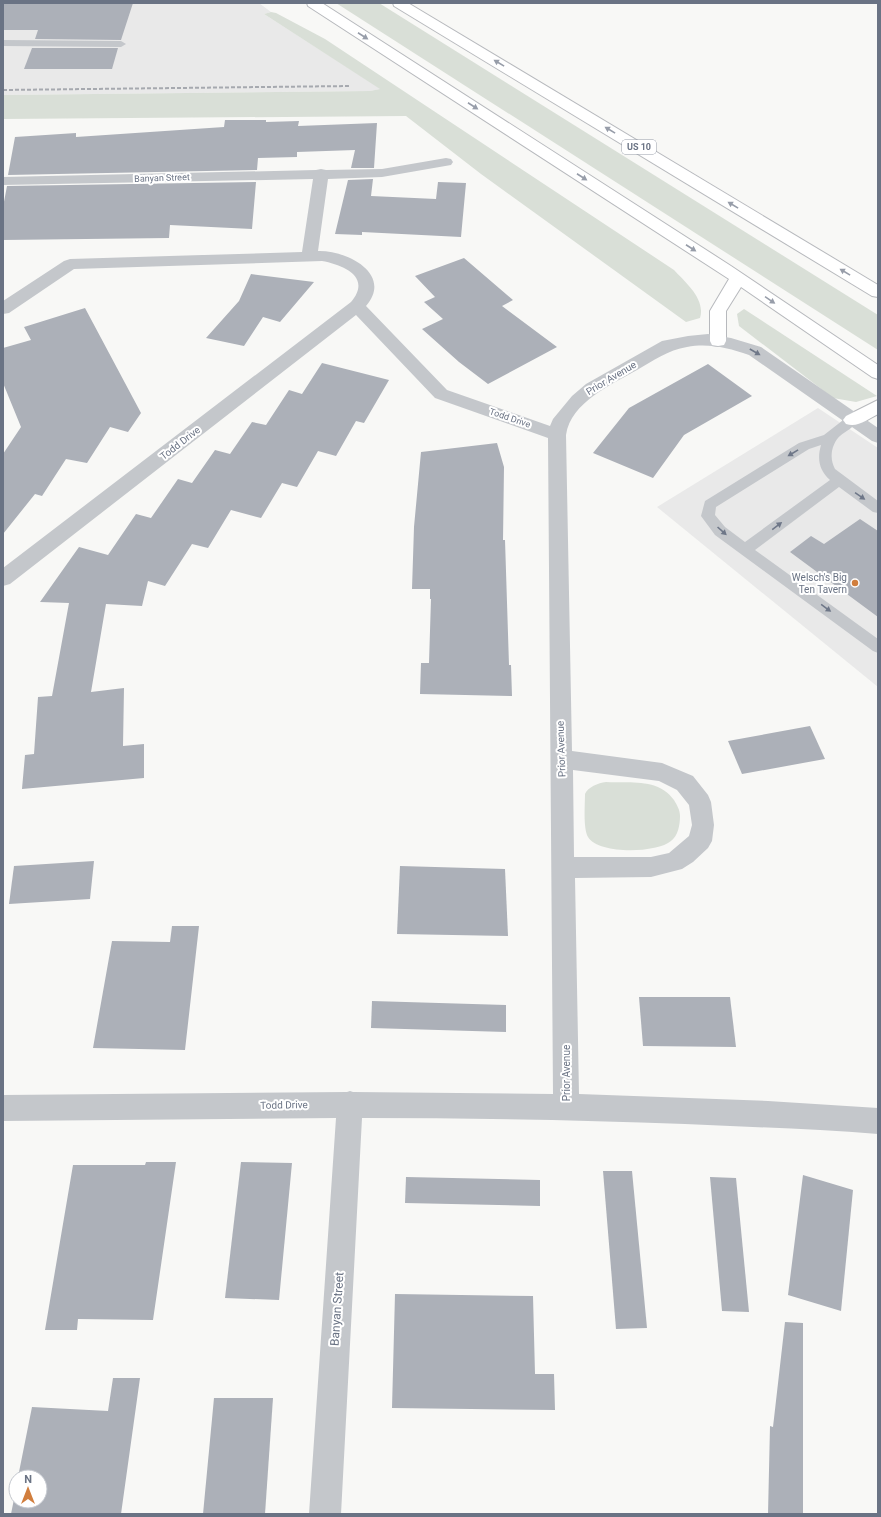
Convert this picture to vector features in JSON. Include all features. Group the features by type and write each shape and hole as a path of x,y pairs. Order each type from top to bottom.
{"highway":[{"path":"313,3 731,274 878,373"},
{"name":"US 10","path":"399,3 878,292"},
{"path":"718,341 718,311 731,274"},
{"path":"852,420 878,406"}],"street":[{"name":"Banyan Street","path":"3,180 84,180 321,173 382,173 446,162"},
{"path":"309,256 321,173"},
{"name":"Todd Drive","path":"3,309 70,264 322,256 338,259 353,265 362,274 367,285 365,296 356,306 3,579"},
{"name":"Todd Drive","path":"356,306 441,394 557,435"},
{"name":"Prior Avenue","path":"878,437 755,351 731,342 708,339 688,340 668,345 592,388 578,400 559,423 557,435 566,1106 833,1117 878,1121"},
{"path":"562,759 662,772 685,783 700,802 703,825 700,841 686,855 674,862 651,867 564,868"},
{"name":"Banyan Street","path":"325,1514 350,1104"},
{"name":"Todd Drive","path":"3,1108 350,1104 566,1106"}],"lane":[{"path":"3,43 122,44"},
{"path":"852,420 829,438 804,446 710,504 708,516 720,531 877,644"},
{"path":"829,438 825,454 825,462 830,472 878,508"},
{"path":"746,549 839,480"}],"shaded area":[{"path":"3,3 259,3 271,12 264,14 381,89 370,91 3,95"},
{"path":"336,3 379,3 878,315 878,350"},
{"path":"271,12 276,13 325,39 674,270 689,285 697,298 700,304 700,318 686,322 481,174 406,116 3,119 3,95 370,91 380,89 264,14"},
{"path":"744,309 877,396 856,402 833,398 739,326 737,314"},
{"path":"818,408 878,448 878,687 657,507"},
{"path":"600,783 643,783 660,788 668,793 674,800 680,814 680,823 673,839 664,845 641,850 615,849 594,843 588,837 585,828 585,794 588,789"}],"building":[{"path":"3,3 133,3 121,40 35,39 38,30 3,30"},
{"path":"32,48 118,48 112,69 24,69"},
{"path":"225,120 266,120 266,122 299,121 298,126 377,123 374,168 351,168 355,150 297,152 297,157 258,158 257,170 8,175 15,137 76,133 76,137 224,127"},
{"path":"373,179 371,196 436,199 438,182 466,183 461,237 362,232 362,235 335,234 348,180"},
{"path":"256,182 252,229 170,225 169,238 3,240 3,207 7,186"},
{"path":"464,258 513,300 502,306 557,347 488,384 459,362 422,329 443,319 424,302 435,297 415,276"},
{"path":"251,274 314,282 280,322 263,317 244,346 206,338 239,301"},
{"path":"85,308 141,413 128,432 110,427 87,463 66,459 42,496 35,494 3,534 3,454 21,427 3,383 3,348 31,340 24,327"},
{"path":"322,363 389,380 364,423 356,421 336,456 318,451 297,487 282,483 261,518 231,510 208,548 192,544 165,586 148,581 142,606 106,604 91,692 124,688 123,746 144,744 144,778 22,789 25,755 34,754 38,697 52,696 69,603 40,602 79,547 108,555 136,514 151,518 178,479 192,483 215,450 230,454 252,422 266,425 289,390 302,394"},
{"path":"708,364 752,396 684,435 653,478 593,453 629,408"},
{"path":"497,443 504,467 503,540 505,540 509,665 511,665 512,696 420,694 421,663 429,663 431,599 430,589 412,589 414,527 421,452"},
{"name":"Welsch's Big Ten Tavern","path":"860,519 878,531 878,617 790,552 811,536 824,544"},
{"path":"810,726 825,759 742,774 728,741"},
{"path":"94,861 90,899 9,904 14,866"},
{"path":"400,866 505,869 508,936 397,934"},
{"path":"172,926 199,926 185,1050 93,1048 112,941 170,942"},
{"path":"639,997 730,997 736,1047 643,1046"},
{"path":"372,1001 506,1005 506,1032 371,1028"},
{"path":"146,1162 176,1162 153,1320 78,1319 77,1330 45,1330 73,1165 145,1165"},
{"path":"241,1162 292,1163 279,1300 225,1298"},
{"path":"603,1171 632,1171 647,1328 616,1329"},
{"path":"803,1175 853,1190 841,1311 788,1295"},
{"path":"406,1177 540,1180 540,1206 405,1203"},
{"path":"710,1177 736,1178 749,1312 722,1311"},
{"path":"395,1294 533,1296 535,1374 554,1374 555,1410 392,1408"},
{"path":"785,1322 803,1323 803,1514 768,1514 770,1426 773,1427"},
{"path":"113,1378 140,1378 121,1514 11,1514 12,1509 48,1509 48,1469 20,1469 32,1407 108,1411"},
{"path":"214,1398 273,1398 265,1514 203,1514"}],"railway":[{"path":"3,90 350,86"}],"place":[{"name":"Welsch's Big Ten Tavern","path":"855,583"}]}
